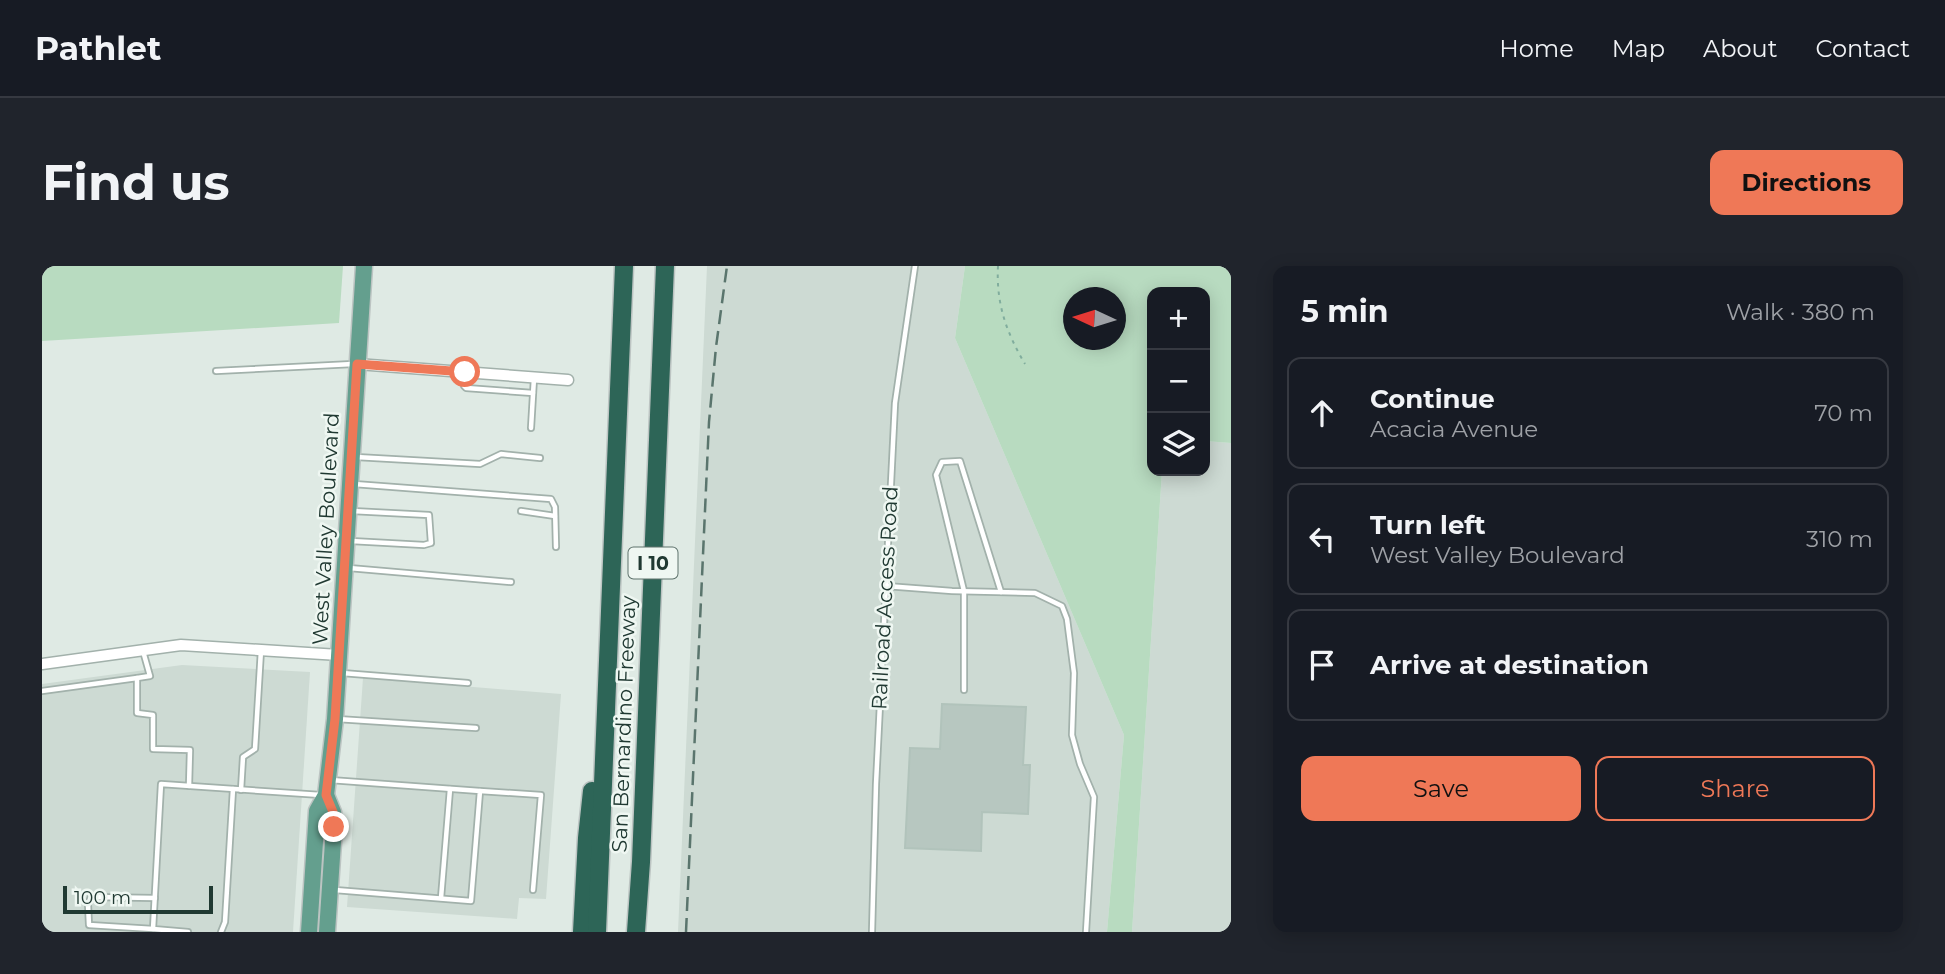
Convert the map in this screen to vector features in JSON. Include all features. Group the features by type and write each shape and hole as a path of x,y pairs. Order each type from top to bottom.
{"highway":[{"name":"San Bernardino Freeway","path":"597,932 624,266"},
{"name":"San Bernardino Freeway","path":"638,932 665,266"},
{"path":"582,932 588,824 607,702"}],"main road":[{"name":"West Valley Boulevard","path":"309,932 317,811 327,787 335,719 364,266"},
{"name":"West Valley Boulevard","path":"327,787 334,827 327,932"}],"street":[{"path":"357,364 568,380"},
{"path":"42,664 181,645 339,654"}],"lane":[{"name":"Railroad Access Road","path":"872,932 895,403 915,266"},
{"path":"216,372 357,364"},
{"path":"465,372 463,384 466,388 533,393"},
{"path":"531,428 534,378"},
{"path":"351,456 480,464 501,454 540,457"},
{"path":"964,690 964,591 936,475 942,463 960,461 1001,592"},
{"path":"350,484 547,498 554,502 556,547"},
{"path":"346,540 424,545 431,543 429,514 348,511"},
{"path":"521,511 555,516"},
{"path":"345,568 511,582"},
{"path":"886,586 1035,593 1062,606 1067,619 1074,673 1072,735 1080,764 1094,797 1086,932"},
{"path":"241,790 243,757 255,749 261,649"},
{"path":"42,691 150,677 143,650"},
{"path":"338,673 468,683"},
{"path":"137,678 137,713 153,715 153,749 190,750 189,786"},
{"path":"335,719 476,728"},
{"path":"153,929 161,784 241,790 327,787 450,789 541,795 533,890"},
{"path":"221,932 225,922 233,789"},
{"path":"440,898 450,789"},
{"path":"330,890 471,901 480,791"},
{"path":"155,898 91,897 88,904 89,925 188,932"}],"path":[{"path":"998,266 997,289 1004,323 1025,364"}],"shaded area":[{"path":"707,266 965,266 955,338 1124,735 1107,932 678,932"},
{"path":"1210,441 1231,443 1231,932 1132,932 1162,476 1210,476"},
{"path":"182,665 310,672 293,932 42,932 42,684"},
{"path":"363,678 561,694 546,899 519,898 517,919 347,907"}],"green space":[{"path":"42,266 343,266 339,323 42,341"},
{"path":"965,266 1231,266 1231,443 1210,441 1210,287 1147,287 1147,476 1162,476 1132,932 1107,932 1124,735 955,338"}],"building":[{"path":"942,704 1026,707 1023,765 1030,765 1028,814 982,812 981,851 905,848 910,748 940,749"}],"railway":[{"path":"686,932 709,422 727,266"}],"route":[{"path":"334,827 333,812 326,795 335,719 357,364 465,372"}]}
